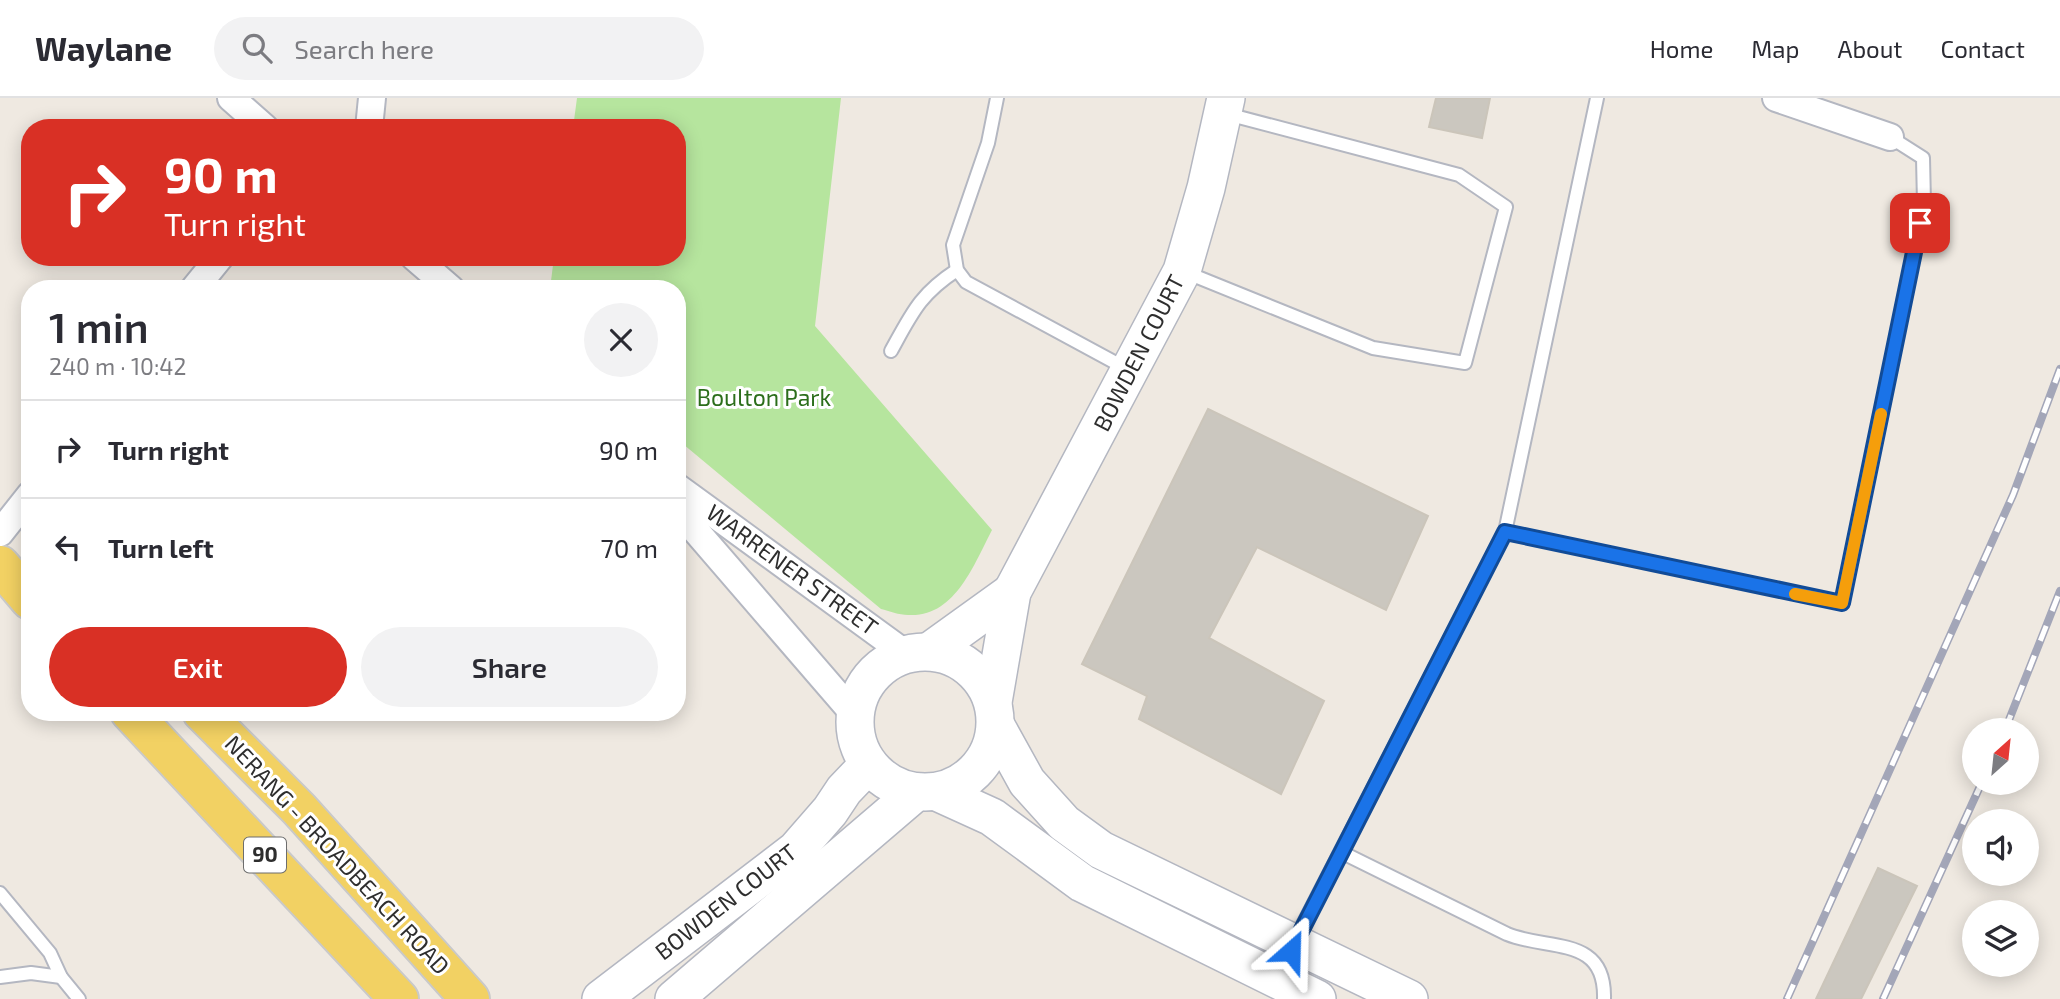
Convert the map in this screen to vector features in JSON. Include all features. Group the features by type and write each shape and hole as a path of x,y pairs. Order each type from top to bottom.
{"main road":[{"path":"0,560 21,575"},
{"path":"0,565 21,590"},
{"name":"90","path":"138,721 393,995"},
{"name":"NERANG - BROADBEACH ROAD","path":"211,721 299,809 470,999"}],"street":[{"path":"231,98 255,119"},
{"path":"370,119 372,98"},
{"path":"1776,98 1889,138"},
{"name":"BOWDEN COURT","path":"994,714 1012,592 1182,271 1206,188 1225,105"},
{"path":"201,280 213,266"},
{"path":"424,266 441,280"},
{"name":"WARRENER STREET","path":"686,493 918,652"},
{"path":"0,533 21,506"},
{"name":"WARRENER STREET","path":"686,519 854,714"},
{"name":"BOWDEN COURT","path":"918,652 1012,592"},
{"path":"1317,999 1082,883 992,817 927,792 892,785 868,765 857,743 854,714 861,690 872,674 892,659 918,652 947,655 973,670 988,689 994,714 1027,782 1065,823 1101,850 1409,999"},
{"path":"927,792 960,783 979,768 990,750 994,714"},
{"name":"BOWDEN COURT","path":"601,999 796,850 830,811 844,790 868,765"},
{"name":"BOWDEN COURT","path":"674,999 927,792"},
{"path":"1294,942 1291,951 1294,962 1320,977 1334,999"}],"lane":[{"path":"997,98 988,142 953,245 957,270 966,282 1131,371"},
{"path":"1294,942 1505,532 1597,98"},
{"path":"1182,271 1373,348 1465,363 1506,207 1459,175 1225,105"},
{"path":"1505,532 1842,603 1924,202 1923,158 1889,138"},
{"path":"891,351 920,300 933,286 957,270"},
{"path":"1342,852 1513,936 1581,951 1593,961 1601,974 1605,999"},
{"path":"0,893 50,953 61,977 79,999"},
{"path":"0,976 32,973 61,977"}],"green space":[{"name":"Boulton Park","path":"577,98 841,98 815,326 992,530 961,586 938,608 924,614 908,615 881,609 686,446 686,280 551,280 553,266 686,266 686,119 574,119"}],"building":[{"path":"1436,98 1490,98 1482,138 1429,127"},
{"path":"1208,409 1428,516 1386,610 1257,547 1209,638 1324,701 1281,794 1139,719 1147,696 1082,664"},
{"path":"1878,868 1917,886 1861,999 1816,999"}],"railway":[{"path":"1787,999 2013,495 2060,369"},
{"path":"2010,718 2060,591"},
{"path":"1883,999 1976,795"}],"slow traffic":[{"path":"1795,594 1842,603 1881,414"}],"route":[{"path":"1291,951 1505,532 1842,603 1920,223"}]}
